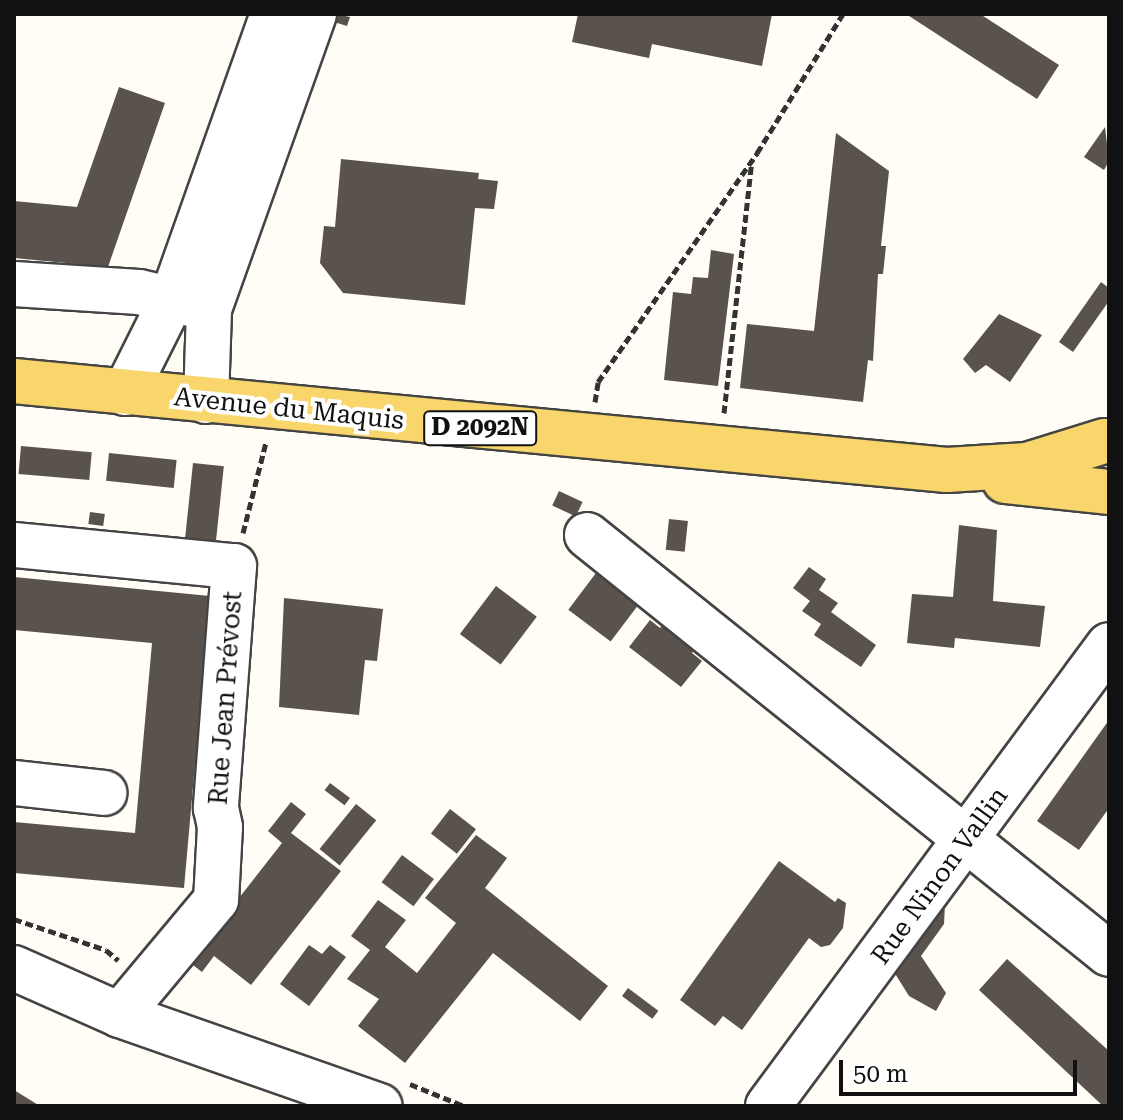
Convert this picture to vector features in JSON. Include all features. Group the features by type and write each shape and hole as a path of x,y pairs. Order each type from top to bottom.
{"main road":[{"name":"Avenue du Maquis","path":"14,381 590,439 947,470 1109,492"},
{"name":"Avenue du Maquis","path":"947,470 1027,465 1107,452"}],"street":[{"path":"206,401 190,304 273,14"},
{"path":"125,393 190,304 314,14"},
{"path":"14,284 139,292 190,304"},
{"path":"587,535 1109,954"},
{"name":"Rue Jean Prévost","path":"14,545 234,566 216,808 220,827 216,900 120,1015"},
{"name":"Rue Ninon Vallin","path":"768,1106 1109,645"},
{"path":"14,783 104,793"},
{"path":"14,968 120,1015 380,1106"}],"path":[{"path":"590,439 598,382 752,160 843,14"},
{"path":"719,451 752,160"},
{"path":"234,566 279,408"}],"building":[{"path":"336,14 350,17 347,26 334,22"},
{"path":"578,14 772,14 762,66 652,44 649,58 572,42"},
{"path":"906,14 980,14 1059,65 1037,99"},
{"path":"119,87 165,103 108,267 14,258 14,201 77,207"},
{"path":"1105,127 1109,161 1104,170 1084,157"},
{"path":"836,133 889,171 881,246 886,246 883,274 878,274 873,361 868,360 863,402 740,388 747,324 814,331"},
{"path":"341,159 479,173 478,179 498,181 494,209 475,208 465,305 343,293 320,263 324,226 335,227"},
{"path":"711,250 734,254 718,386 664,380 673,292 691,294 693,277 708,278"},
{"path":"1101,282 1109,288 1109,301 1073,352 1059,342"},
{"path":"999,314 1042,335 1010,382 986,365 975,373 963,359"},
{"path":"21,446 92,452 89,480 19,474"},
{"path":"109,453 177,460 174,488 106,481"},
{"path":"193,463 224,466 215,551 184,548"},
{"path":"559,491 583,502 576,516 552,506"},
{"path":"90,512 105,514 103,526 88,524"},
{"path":"669,519 688,521 685,552 666,550"},
{"path":"959,525 997,530 993,601 1045,606 1040,647 955,638 954,648 907,643 912,594 953,597"},
{"path":"605,561 647,593 611,642 568,610"},
{"path":"809,567 826,579 819,590 838,603 831,612 876,645 861,667 814,635 821,624 802,611 810,601 793,588"},
{"path":"14,577 210,596 184,888 14,873 14,822 135,833 152,643 14,630"},
{"path":"496,586 537,617 501,665 460,634"},
{"path":"284,598 383,609 377,661 365,660 359,715 279,707"},
{"path":"650,620 660,628 665,621 697,647 692,653 702,661 681,687 629,647"},
{"path":"1109,720 1109,808 1079,850 1037,821"},
{"path":"330,783 350,798 345,805 325,790"},
{"path":"291,802 306,814 291,833 341,871 251,985 214,956 202,972 189,962 282,843 268,831"},
{"path":"356,804 376,820 340,865 319,849"},
{"path":"450,809 476,829 457,854 431,833"},
{"path":"476,835 507,858 485,888 608,986 580,1021 493,953 405,1063 358,1026 379,999 347,979 370,950 351,936 378,900 406,920 385,947 417,973 456,923 425,898"},
{"path":"402,855 434,879 413,906 382,882"},
{"path":"779,861 835,902 838,898 846,903 843,928 830,945 821,947 809,938 742,1030 723,1016 715,1026 680,1000"},
{"path":"945,904 944,924 921,956 946,993 936,1011 909,996 889,964 932,906"},
{"path":"309,945 322,954 330,945 346,957 309,1006 280,984"},
{"path":"1007,959 1109,1051 1109,1106 1103,1106 979,990"},
{"path":"628,988 658,1011 652,1019 622,996"},
{"path":"14,1090 40,1106 14,1106"}]}
